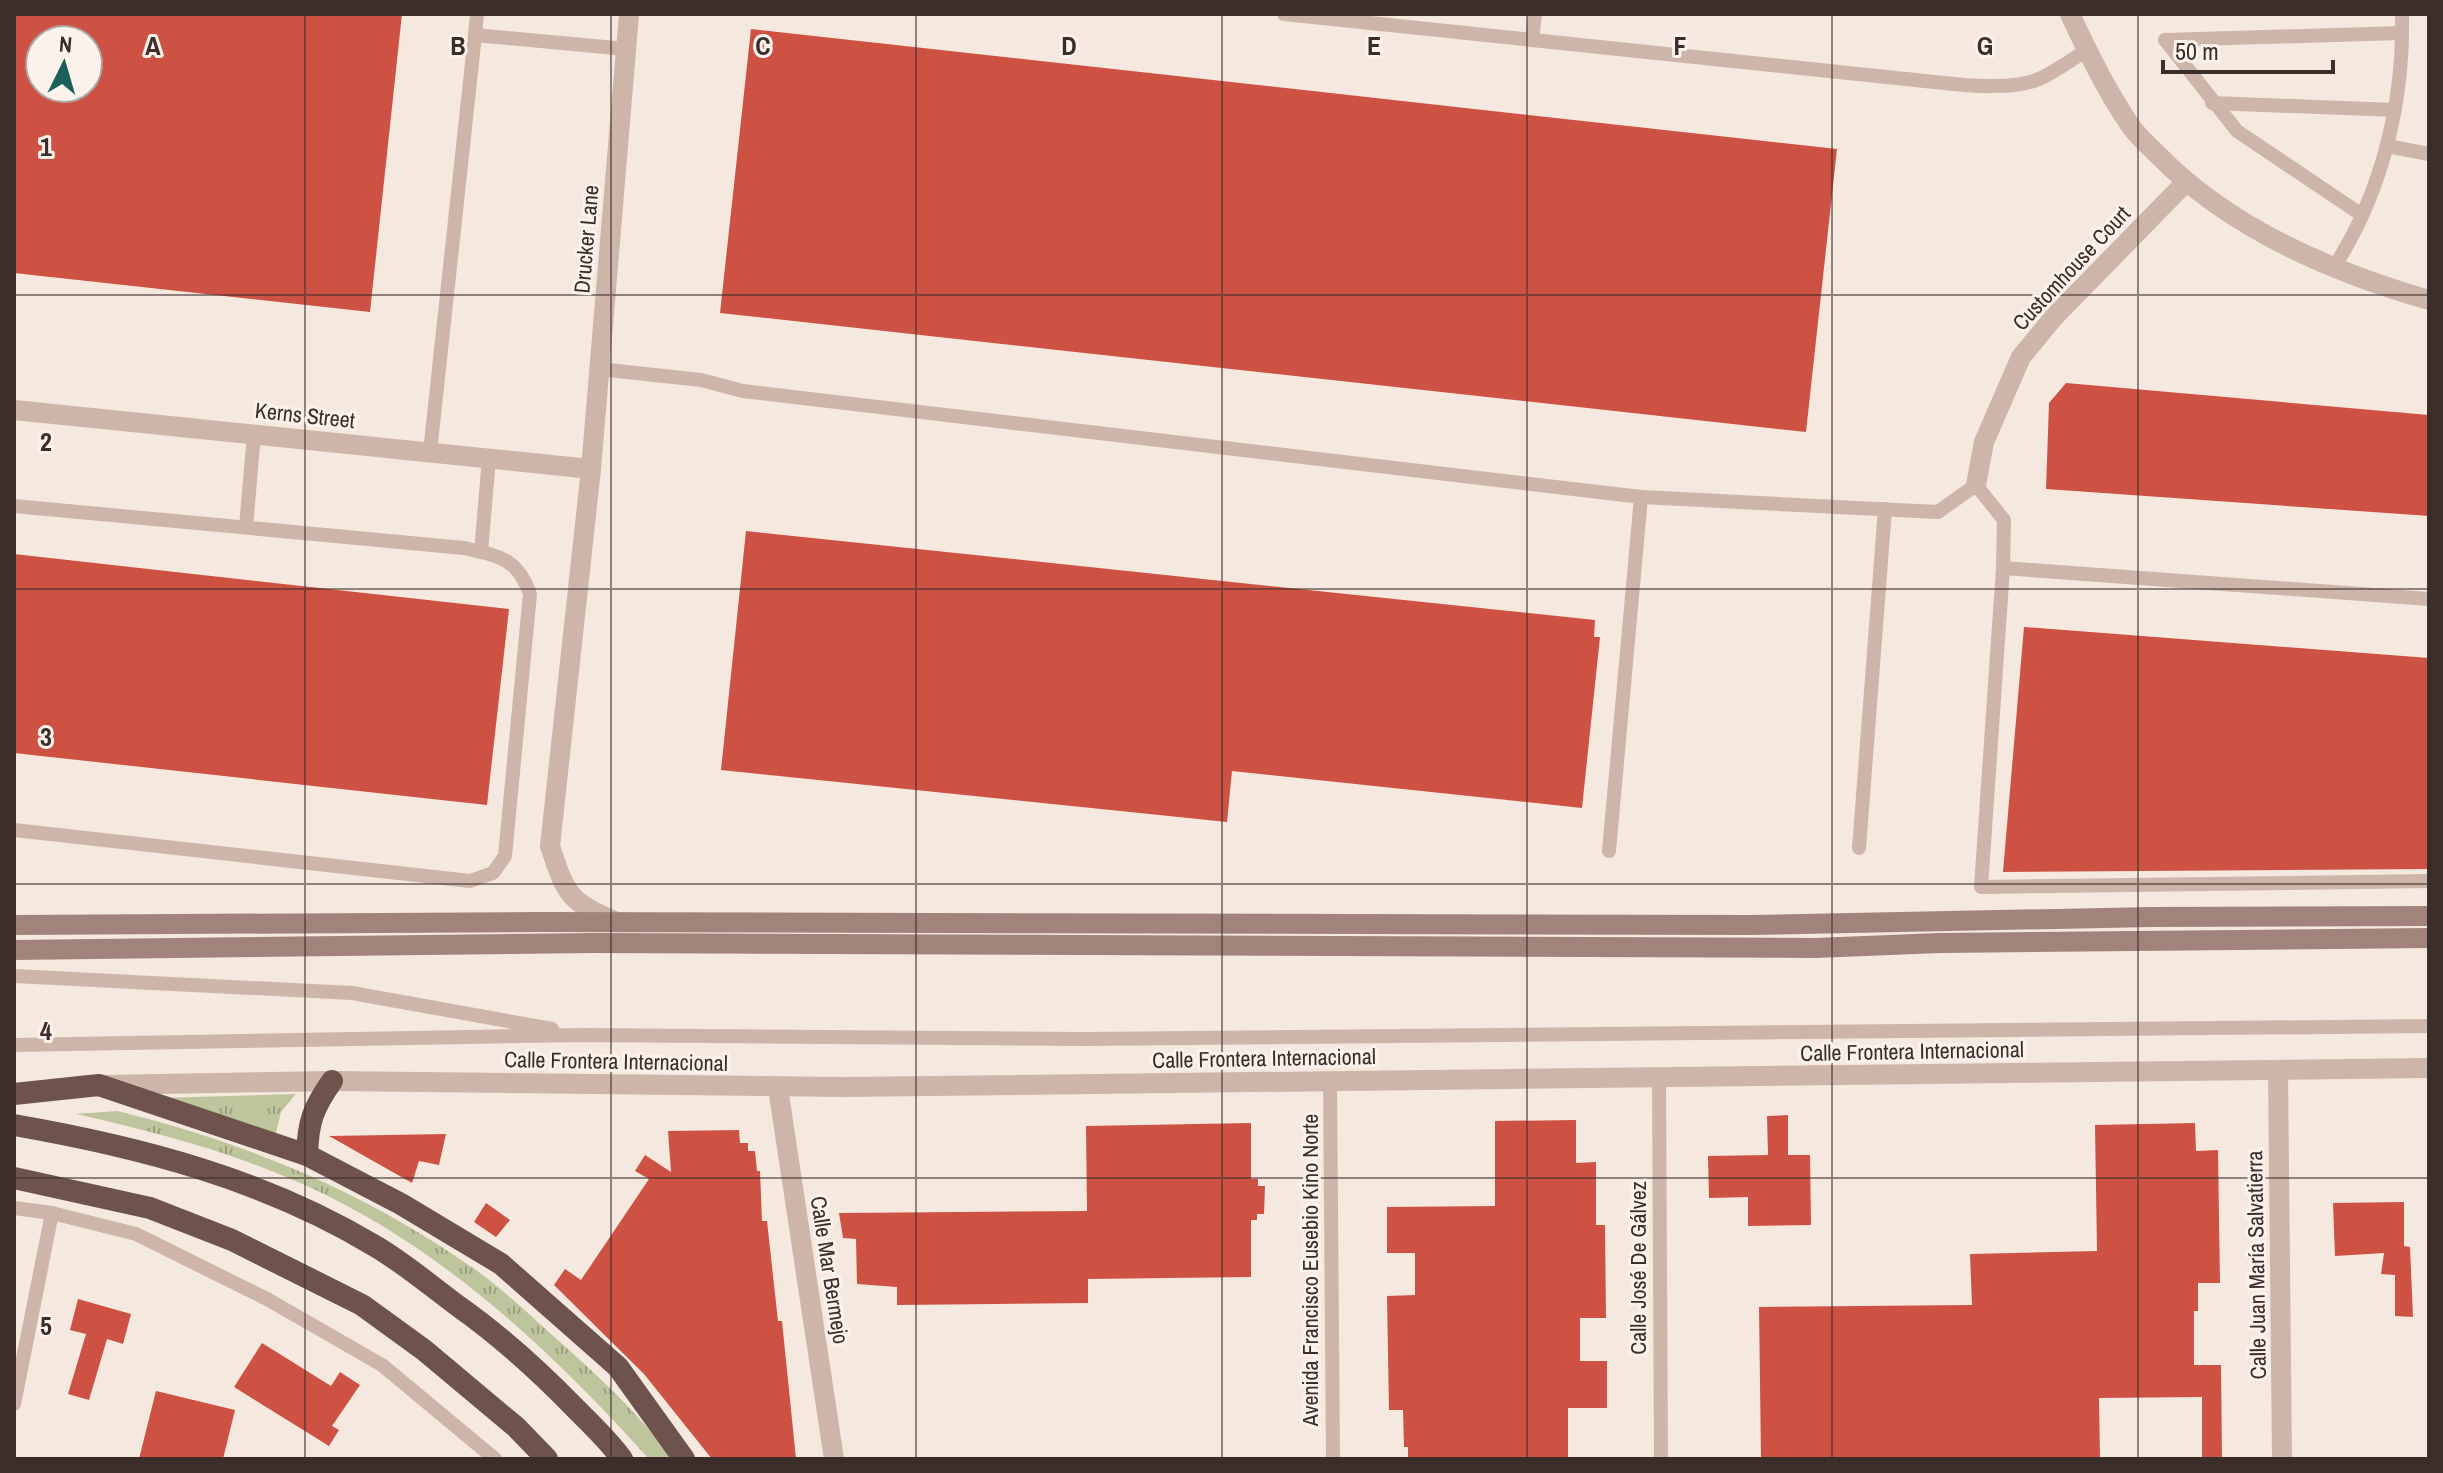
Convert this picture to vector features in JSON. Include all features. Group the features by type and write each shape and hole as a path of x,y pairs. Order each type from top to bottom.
{"highway":[{"path":"307,1155 308,1127 316,1104 332,1081"},
{"path":"14,1094 99,1085 307,1155 401,1204 501,1264 618,1367 684,1459"},
{"path":"14,1125 76,1135 155,1154 247,1184 326,1219 376,1247 493,1331 539,1371 622,1459"},
{"path":"14,1178 150,1208 232,1240 362,1305 424,1350 516,1427 547,1459"}],"main road":[{"path":"14,925 267,922 1763,925 2152,917 2429,916"},
{"path":"14,950 594,943 1815,948 1940,943 2429,938"}],"street":[{"name":"Drucker Lane","path":"629,14 591,469 550,846 562,882 583,908 681,945"},
{"path":"2070,14 2129,125 2185,183 2247,224 2334,267 2381,287 2429,300"},
{"name":"Customhouse Court","path":"1976,485 1984,442 2021,357 2054,317 2185,183"},
{"name":"Kerns Street","path":"14,410 591,469"},
{"name":"Calle Frontera Internacional","path":"99,1085 332,1081 778,1088 2429,1068"},
{"name":"Calle Juan María Salvatierra","path":"2278,1070 2282,1459"},
{"name":"Calle Mar Bermejo","path":"778,1088 834,1459"}],"lane":[{"path":"430,452 477,14"},
{"path":"1284,14 1896,78 2012,86 2038,79 2087,50"},
{"path":"1532,40 1535,14"},
{"path":"2334,267 2354,237 2387,146 2402,53 2402,14"},
{"path":"2362,215 2237,131 2165,40 2402,33"},
{"path":"475,35 626,49"},
{"path":"2212,103 2395,110"},
{"path":"2387,146 2429,154"},
{"path":"599,369 701,380 743,391 1641,497 1938,512 1976,485 2004,520 1981,887 2429,881"},
{"path":"246,527 254,434"},
{"path":"481,552 489,458"},
{"path":"1609,851 1641,497"},
{"path":"14,506 464,548 506,558 524,576 530,594 505,856 493,873 470,881 14,830"},
{"path":"1859,848 1885,509"},
{"path":"2003,568 2429,599"},
{"path":"14,976 352,993 584,1035"},
{"path":"14,1045 584,1035 1084,1039 2429,1026"},
{"name":"Calle José De Gálvez","path":"1659,1078 1661,1459"},
{"name":"Avenida Francisco Eusebio Kino Norte","path":"1330,1081 1333,1459"},
{"path":"14,1208 52,1213 136,1234 267,1299 382,1365 495,1459"},
{"path":"14,1404 52,1213"}],"green space":[{"path":"296,1094 281,1112 275,1137 158,1098"},
{"path":"117,1111 212,1138 304,1173 435,1242 497,1287 574,1355 633,1412 672,1459 649,1459 578,1384 502,1313 461,1280 376,1222 300,1183 237,1158 173,1138 76,1114"}],"building":[{"path":"14,14 402,14 370,312 14,273"},
{"path":"751,29 1837,149 1806,432 720,313"},
{"path":"2066,383 2429,415 2429,516 2046,489 2049,403"},
{"path":"746,531 1595,620 1594,637 1600,637 1582,808 1232,771 1227,822 721,770"},
{"path":"14,554 509,609 487,805 14,753"},
{"path":"2024,627 2429,658 2429,869 2003,872"},
{"path":"1788,1115 1788,1155 1810,1155 1811,1225 1748,1226 1748,1197 1709,1198 1708,1156 1768,1155 1767,1116"},
{"path":"1576,1120 1576,1163 1596,1162 1596,1225 1605,1225 1606,1318 1580,1318 1580,1361 1607,1361 1607,1408 1568,1408 1568,1459 1408,1459 1408,1447 1404,1447 1403,1410 1389,1410 1387,1296 1415,1295 1415,1253 1387,1253 1387,1207 1495,1206 1495,1121"},
{"path":"1251,1123 1251,1179 1258,1179 1258,1186 1265,1186 1264,1214 1257,1214 1257,1220 1251,1220 1251,1277 1088,1279 1088,1303 897,1305 897,1287 857,1284 856,1239 843,1238 839,1213 1087,1211 1086,1126"},
{"path":"2195,1123 2196,1151 2218,1150 2220,1283 2198,1283 2198,1311 2194,1311 2194,1365 2221,1365 2222,1459 2202,1459 2202,1397 2099,1398 2100,1459 1761,1459 1759,1307 1972,1305 1970,1254 2097,1251 2095,1125"},
{"path":"739,1130 740,1143 748,1143 748,1151 755,1151 757,1171 760,1171 762,1221 767,1221 778,1321 782,1321 796,1459 712,1459 644,1374 554,1285 565,1269 581,1280 649,1179 635,1171 645,1155 671,1172 668,1131"},
{"path":"446,1134 439,1165 419,1161 412,1183 329,1136"},
{"path":"2404,1202 2404,1246 2410,1247 2413,1317 2395,1316 2395,1275 2381,1274 2384,1253 2335,1256 2333,1203"},
{"path":"486,1203 510,1220 496,1237 474,1222"},
{"path":"78,1299 131,1314 123,1344 107,1339 89,1400 68,1394 86,1334 70,1330"},
{"path":"262,1343 331,1386 340,1372 360,1385 332,1426 339,1430 329,1446 234,1387"},
{"path":"156,1391 235,1410 223,1459 139,1459"}]}
